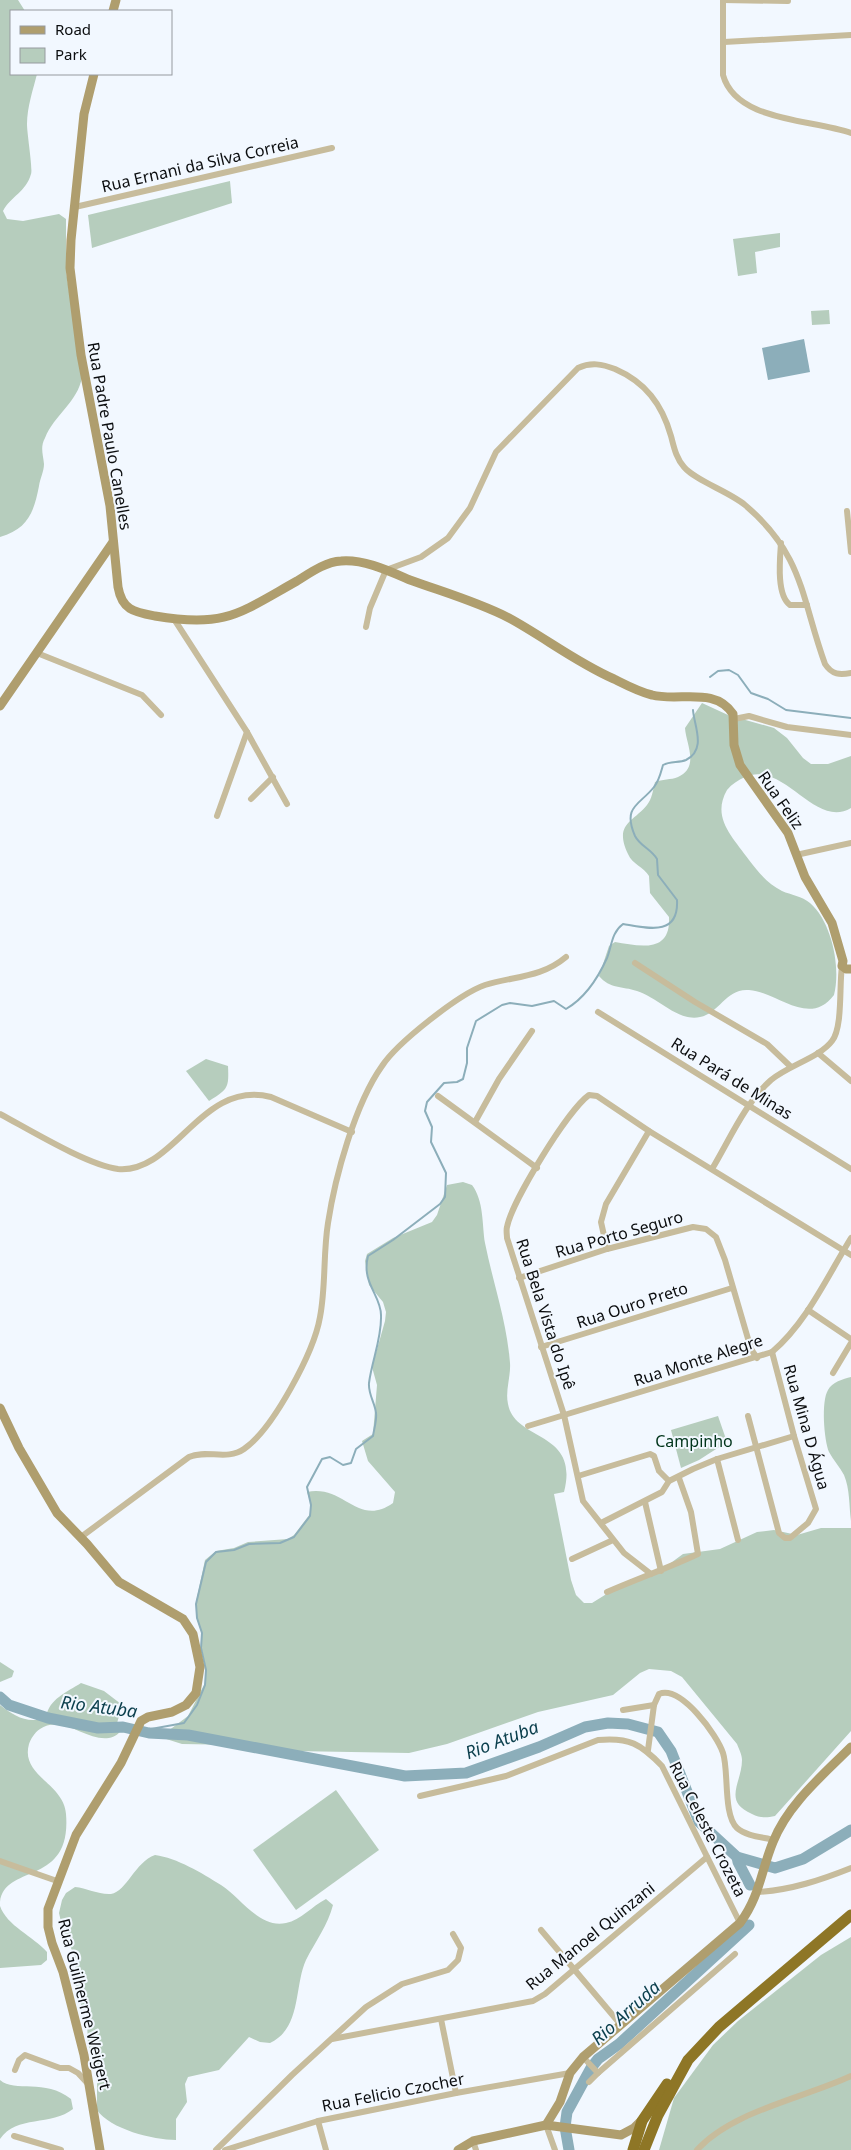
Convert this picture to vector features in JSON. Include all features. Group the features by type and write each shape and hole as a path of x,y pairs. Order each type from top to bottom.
{"highway":[{"path":"637,2149 642,2120 670,2080 688,2060 720,2027 851,1915"},
{"path":"637,2149 688,2060"}],"street":[{"path":"788,1 723,0 723,67 726,84 741,102 766,113 851,133"},
{"path":"724,42 851,35"},
{"name":"Rua Padre Paulo Canelles","path":"94,75 84,114 70,254 72,295 82,362 110,506 118,587 122,603 133,612 202,622 234,615 333,562 349,561 386,570 507,618 592,668 645,693 661,696 711,698 725,704 734,719"},
{"name":"Rua Ernani da Silva Correia","path":"75,207 332,148"},
{"path":"366,627 372,604 386,570 421,557 448,538 470,508 491,460 502,445 573,373 590,364 614,369 646,389 663,413 676,455 684,468 744,505 781,543 794,566 829,670 838,674 851,673"},
{"path":"847,512 851,552"},
{"path":"0,706 113,542"},
{"path":"781,543 779,568 784,599 790,605 807,605"},
{"path":"174,619 255,746 288,804"},
{"path":"37,653 142,695 161,714"},
{"path":"734,719 749,716 787,728 851,735"},
{"name":"Rua Feliz","path":"734,719 734,745 740,764 788,833 805,877 832,923 847,964"},
{"path":"217,816 246,732"},
{"path":"241,748 255,746"},
{"path":"251,799 273,777"},
{"path":"796,855 851,843"},
{"path":"0,1408 19,1448 36,1473 54,1508 81,1537 189,1457 197,1454 231,1454 243,1450 256,1438 272,1418 297,1376 318,1325 328,1223 352,1132 371,1086 383,1064 400,1047 442,1012 475,989 534,976 551,968 566,957"},
{"path":"635,962 694,1002 768,1044 790,1066"},
{"path":"712,1169 760,1090 790,1066 818,1053 832,1041 838,1029 839,995 847,964"},
{"name":"Rua Pará de Minas","path":"598,1012 851,1169"},
{"path":"474,1122 498,1079 532,1031"},
{"path":"818,1053 851,1081"},
{"name":"Rua Bela Vista do Ipê","path":"651,1574 613,1540 583,1501 564,1415 506,1238 506,1227 514,1206 537,1168 574,1109 589,1095 597,1096 649,1131 851,1255"},
{"path":"0,1114 89,1160 117,1168 135,1167 148,1161 164,1150 207,1112 222,1103 244,1096 271,1098 352,1132"},
{"path":"438,1096 537,1168"},
{"path":"607,1250 601,1222 606,1204 649,1131"},
{"name":"Rua Porto Seguro","path":"519,1278 607,1250 693,1227 706,1229 716,1237 725,1260 751,1349 757,1358"},
{"name":"Rua Monte Alegre","path":"528,1426 772,1352 787,1340 808,1310 851,1238"},
{"name":"Rua Ouro Preto","path":"541,1347 732,1288"},
{"path":"808,1310 851,1339"},
{"path":"833,1373 851,1343"},
{"name":"Rua Mina D Água","path":"755,1447 779,1533 784,1538 790,1538 808,1523 816,1509 772,1352"},
{"path":"748,1416 755,1447"},
{"path":"601,1523 662,1492 670,1481 717,1459 794,1436"},
{"path":"578,1476 650,1454 654,1456 659,1470 670,1481"},
{"path":"717,1459 738,1540"},
{"path":"606,1592 661,1571 698,1554 691,1512 679,1478"},
{"path":"645,1502 661,1571"},
{"name":"Rua Guilherme Weigert","path":"81,1537 119,1582 176,1613 183,1619 193,1634 200,1667 196,1693 186,1705 179,1710 148,1717 139,1725 118,1767 76,1835 56,1881 48,1909 48,1926 63,1972 84,2055 100,2150"},
{"path":"572,1559 613,1540"},
{"path":"648,1750 648,1738 654,1705 659,1694 663,1692 679,1697 689,1704 716,1738 723,1754 730,1812 736,1827 745,1833 772,1844"},
{"path":"623,1710 654,1705"},
{"name":"Rua Celeste Crozeta","path":"420,1796 506,1776 598,1740 631,1741 648,1750 662,1766 740,1923"},
{"path":"546,2125 560,2102 570,2073 583,2057 740,1923 751,1908 758,1892 772,1844 794,1806 851,1747"},
{"name":"Rua Manoel Quinzani","path":"332,2039 533,2001 545,1994 707,1857"},
{"path":"0,1861 56,1881"},
{"path":"758,1892 779,1891 820,1880 851,1868"},
{"path":"541,1930 621,2025"},
{"path":"216,2150 366,2007 402,1984 448,1970 458,1960 461,1948 453,1934"},
{"path":"589,2082 598,2072 735,1954"},
{"path":"441,2018 456,2093"},
{"path":"15,2070 18,2060 24,2055 60,2068 69,2068 78,2073 89,2085"},
{"path":"583,2057 598,2072"},
{"name":"Rua Felicio Czocher","path":"225,2150 318,2121 456,2093 570,2073"},
{"path":"697,2150 721,2130 761,2111 851,2076"},
{"path":"622,2135 634,2128 642,2120"},
{"path":"318,2121 326,2150"},
{"path":"546,2125 555,2150"},
{"path":"458,2150 473,2140 546,2125 622,2135 637,2149"},
{"path":"14,2136 61,2150"},
{"path":"473,2140 476,2150"}],"green space":[{"path":"0,0 18,0 24,10 10,10 10,75 37,75 27,118 31,174 26,185 3,211 7,219 23,221 59,214 66,219 66,271 82,377 76,394 54,422 43,441 44,467 32,511 17,529 10,534 0,537"},
{"path":"230,181 232,203 92,248 88,215"},
{"path":"780,233 780,247 755,252 757,273 738,276 733,239"},
{"path":"829,310 830,324 812,325 811,311"},
{"path":"702,703 728,715 774,728 787,738 803,758 811,764 828,764 851,756 851,808 838,812 825,810 786,785 773,778 759,774 745,777 735,782 727,790 721,810 726,827 756,869 777,888 810,903 818,911 824,922 833,946 836,984 834,995 824,1004 814,1008 793,1006 760,992 741,990 734,993 707,1015 692,1018 676,1013 645,994 607,983 599,976 609,946 615,942 643,946 652,945 665,937 669,917 650,893 649,876 630,857 624,844 623,836 627,825 649,803 655,782 678,777 685,773 689,767 690,755 685,728"},
{"path":"206,1059 228,1066 226,1087 220,1094 209,1101 186,1071"},
{"path":"463,1182 472,1185 481,1205 485,1243 503,1318 508,1348 510,1368 507,1394 508,1404 513,1416 522,1425 545,1439 563,1457 566,1472 564,1492 554,1494 571,1580 576,1595 584,1603 592,1603 621,1585 668,1565 683,1554 720,1549 757,1532 774,1530 797,1535 821,1528 851,1528 851,1731 775,1816 766,1817 752,1814 743,1809 738,1803 736,1791 742,1760 737,1744 682,1677 671,1671 649,1669 640,1673 613,1695 538,1712 447,1744 409,1753 293,1751 238,1745 182,1744 160,1737 188,1716 205,1683 206,1668 201,1646 201,1631 196,1616 196,1602 205,1560 216,1551 234,1548 248,1542 288,1539 294,1535 310,1514 311,1504 307,1492 320,1491 331,1494 370,1511 381,1509 393,1503 395,1492 368,1461 362,1441 373,1434 377,1385 372,1367 386,1312 383,1302 369,1285 365,1261 367,1254 393,1238 432,1222 437,1215 447,1185"},
{"path":"851,1377 851,1521 846,1480 827,1446 824,1403 828,1390 832,1385"},
{"name":"Campinho","path":"718,1416 727,1442 699,1460 681,1468 671,1430"},
{"path":"0,1662 14,1671 12,1677 0,1682"},
{"path":"81,1683 104,1691 121,1704 117,1728 121,1731 112,1737 103,1738 61,1725 50,1725 40,1729 33,1736 29,1744 28,1755 36,1772 58,1794 63,1803 66,1814 65,1837 59,1853 49,1864 13,1882 5,1890 0,1902 0,1705 22,1718 28,1720 40,1719 46,1717 51,1705 55,1701"},
{"path":"336,1790 379,1850 296,1910 253,1850"},
{"path":"155,1855 181,1863 206,1876 221,1885 259,1917 277,1924 286,1923 302,1916 326,1899 333,1905 325,1926 302,1970 296,2006 287,2027 280,2036 270,2043 260,2042 249,2037 219,2070 188,2077 185,2084 187,2102 176,2119 176,2140 144,2136 122,2128 103,2117 97,2110 97,2068 88,2044 87,2022 76,1990 75,1958 62,1926 59,1913 66,1893 75,1887 106,1894 117,1892 142,1864"},
{"path":"0,1906 3,1913 14,1925 47,1952 47,1960 41,1965 0,1968"},
{"path":"851,1937 851,2150 659,2150 674,2098 713,2045 738,2021 821,1955"},
{"path":"0,2080 14,2086 51,2089 71,2099 73,2109 55,2117 15,2127 0,2139"}],"water":[{"path":"804,339 810,372 768,380 762,348"}],"waterway":[{"path":"710,677 718,671 729,670 738,675 751,693 768,699 786,710 851,718"},
{"path":"140,1731 184,1723 197,1705 205,1685 206,1670 201,1648 202,1633 197,1618 196,1604 206,1562 216,1552 234,1550 249,1544 280,1543 294,1537 310,1516 311,1505 307,1487 322,1459 330,1457 343,1465 351,1463 356,1449 373,1436 376,1413 369,1383 380,1332 381,1315 378,1301 367,1274 368,1256 393,1240 440,1204 445,1197 446,1173 431,1142 432,1127 425,1111 427,1102 444,1083 457,1082 463,1079 467,1063 467,1048 476,1021 502,1005 510,1003 532,1006 554,1001 566,1009 579,999 595,980 607,958 616,931 623,924 651,928 667,925 673,920 677,900 658,875 657,859 635,836 631,818 634,807 656,785 663,765 686,760 696,750 698,737 693,710"},
{"name":"Rio Atuba","path":"0,1697 9,1705 48,1718 98,1728 123,1727 149,1733 188,1735 405,1776 466,1773 539,1747 585,1727 608,1723 628,1724 658,1732 671,1751 699,1822 737,1857 775,1868 803,1859 851,1830"},
{"name":"Rio Arruda","path":"737,1857 750,1885"},
{"name":"Rio Arruda","path":"569,2150 565,2127 567,2112 598,2059 619,2044 749,1925"}]}
